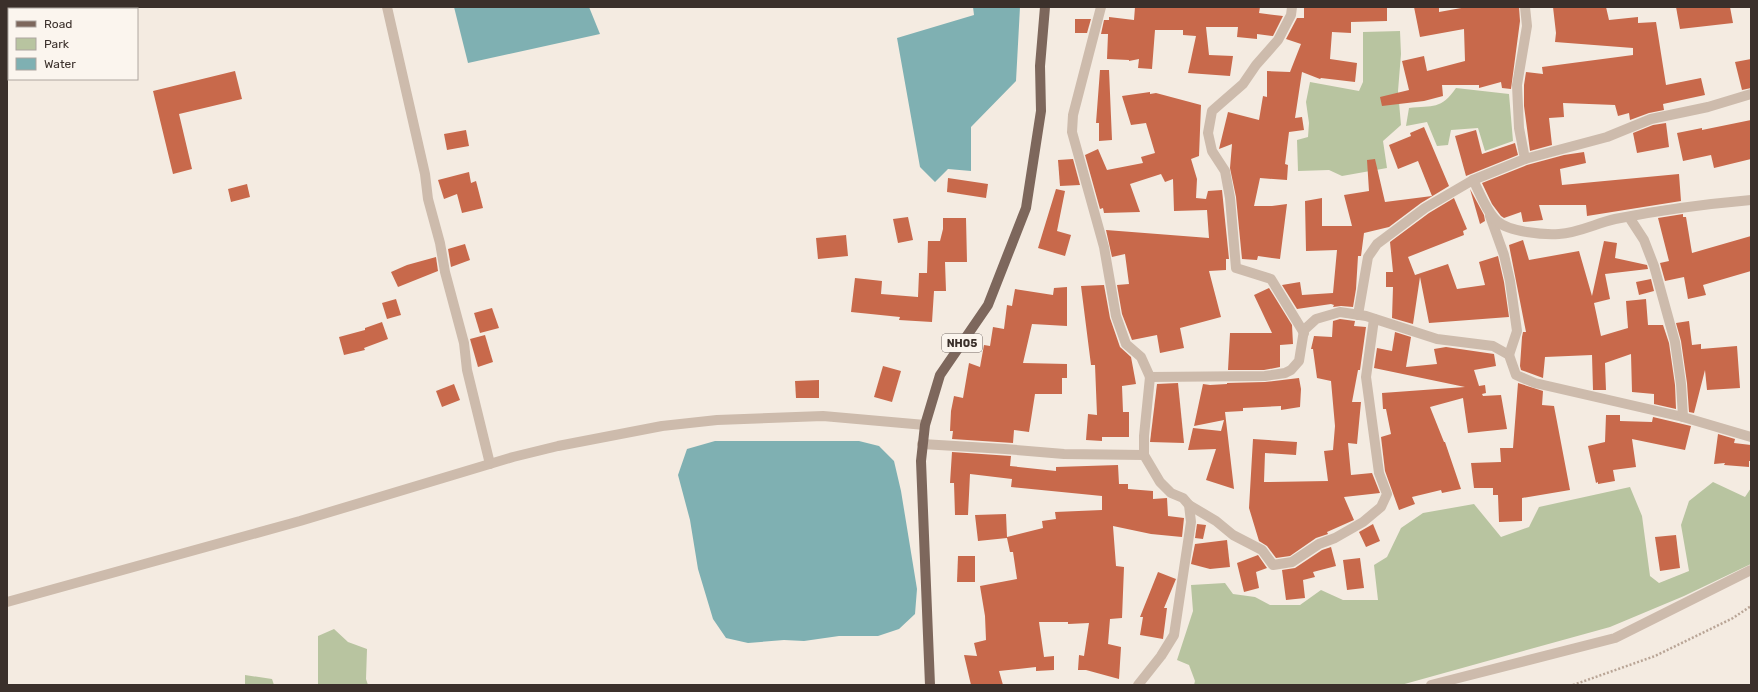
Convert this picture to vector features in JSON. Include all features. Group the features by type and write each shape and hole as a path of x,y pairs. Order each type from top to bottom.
{"main road":[{"name":"NH05","path":"930,685 921,461 925,425 940,375 988,305 1026,208 1041,111 1040,66 1045,7"}],"street":[{"path":"387,7 425,174 428,199 440,243 445,272 464,343 467,370 490,464"},
{"path":"1101,7 1073,115 1072,132 1104,247 1116,316 1126,344 1141,357 1150,378 1144,436 1144,455 1160,482 1171,493 1184,498 1189,505 1216,521 1233,535 1262,550 1273,565 1292,562 1320,544 1335,538 1363,522 1381,507 1387,494 1379,473 1366,378 1374,319"},
{"path":"1292,7 1291,15 1278,40 1256,65 1243,84 1212,112 1208,133 1212,151 1225,171 1230,198 1236,268 1271,279 1304,333"},
{"path":"1525,7 1527,26 1517,85 1519,128 1525,159"},
{"path":"1358,315 1368,257 1377,244 1426,208 1473,180 1525,159 1607,137 1652,119 1708,107 1751,94"},
{"path":"1473,180 1488,211 1504,256 1510,281 1517,331 1509,355 1516,374 1535,383 1683,417 1751,436"},
{"path":"1488,211 1498,222 1512,228 1537,233 1560,234 1629,217 1751,200"},
{"path":"1629,217 1644,240 1654,266 1673,334 1682,384 1683,417"},
{"path":"1150,378 1265,376 1285,373 1291,370 1300,360 1304,330 1316,319 1340,312 1374,319 1437,339 1493,346 1509,355"},
{"path":"7,602 300,520 513,457 573,443 662,426 717,420 823,416 925,425"},
{"path":"922,444 1064,454 1144,455"},
{"path":"1138,685 1161,656 1174,635 1192,522 1189,505"},
{"path":"1431,685 1615,638 1751,570"}],"path":[{"path":"1573,685 1655,656 1733,618 1751,606"}],"green space":[{"path":"1400,31 1401,54 1398,91 1401,125 1383,141 1387,168 1342,176 1329,170 1298,171 1297,140 1308,137 1309,123 1306,102 1310,82 1359,91 1363,82 1363,32"},
{"path":"1456,88 1509,94 1513,141 1485,151 1478,128 1451,130 1448,145 1437,146 1427,122 1406,126 1409,108 1430,106 1441,103 1451,95"},
{"path":"1713,482 1745,497 1751,488 1751,564 1684,596 1610,627 1401,685 1194,685 1195,681 1189,665 1177,660 1193,611 1191,585 1225,583 1233,594 1255,597 1270,605 1300,605 1321,590 1343,600 1378,600 1374,565 1387,557 1401,528 1423,513 1474,504 1501,537 1529,527 1539,507 1630,487 1642,516 1650,576 1659,583 1689,571 1681,525 1689,501"},
{"path":"334,629 348,642 367,649 366,679 368,685 318,685 318,636"},
{"path":"245,675 272,679 274,685 245,685"}],"water":[{"path":"454,7 589,7 600,34 468,63"},
{"path":"973,7 1020,7 1016,81 971,127 971,171 948,169 935,182 920,167 897,38 974,15"},
{"path":"715,441 859,441 879,446 894,461 901,491 917,589 915,614 899,629 878,636 839,636 804,641 784,640 748,643 726,638 713,619 698,569 690,520 678,475 687,449"}],"building":[{"path":"1135,7 1260,7 1259,13 1283,16 1273,36 1257,34 1257,39 1237,37 1238,27 1206,27 1209,55 1233,56 1230,76 1188,73 1196,36 1183,35 1183,30 1155,30 1152,69 1138,68 1139,59 1129,61 1107,59 1108,34 1101,34 1104,20 1109,20 1109,17 1134,20"},
{"path":"1304,7 1387,7 1387,21 1351,22 1351,33 1332,32 1330,59 1357,63 1355,82 1320,79 1302,72 1295,118 1302,117 1304,130 1289,132 1285,164 1288,165 1287,180 1260,178 1254,206 1287,204 1280,259 1258,256 1257,260 1242,259 1236,197 1230,168 1232,144 1219,149 1228,112 1259,120 1263,96 1267,97 1267,71 1290,72 1301,44 1286,39 1297,18 1304,18"},
{"path":"1414,7 1439,7 1439,12 1467,7 1519,7 1520,21 1511,89 1502,88 1501,82 1479,88 1479,85 1442,85 1443,96 1424,101 1382,106 1380,97 1409,90 1402,61 1424,56 1427,71 1465,61 1464,29 1420,37"},
{"path":"1553,7 1606,7 1609,20 1638,17 1638,23 1656,22 1666,85 1701,78 1705,95 1663,104 1664,110 1649,113 1630,120 1629,113 1618,116 1615,105 1563,103 1564,117 1549,118 1552,145 1530,151 1524,106 1524,85 1526,72 1543,74 1542,67 1633,55 1633,48 1555,42 1556,33"},
{"path":"1676,7 1730,7 1733,23 1680,29"},
{"path":"1075,19 1091,19 1087,33 1075,33"},
{"path":"1751,59 1751,88 1742,90 1735,62"},
{"path":"1100,70 1109,70 1112,140 1099,141 1099,123 1096,123"},
{"path":"235,71 242,99 179,114 192,169 173,174 153,91"},
{"path":"1150,92 1150,94 1156,93 1201,105 1199,156 1191,159 1197,179 1196,198 1206,199 1208,191 1222,190 1229,259 1226,259 1226,270 1209,271 1221,317 1180,328 1184,348 1160,353 1157,335 1132,340 1122,314 1117,285 1129,284 1125,254 1112,257 1106,230 1209,238 1207,210 1174,211 1173,179 1165,182 1161,174 1130,184 1140,212 1104,213 1103,208 1100,209 1085,155 1098,149 1107,170 1143,163 1141,157 1155,153 1146,123 1131,125 1122,96"},
{"path":"1751,120 1751,159 1714,168 1711,155 1683,161 1677,133 1702,128 1702,130"},
{"path":"1666,123 1669,147 1637,153 1633,133 1653,125"},
{"path":"1424,127 1449,186 1421,203 1389,227 1364,233 1361,256 1358,256 1356,289 1353,307 1333,307 1334,305 1331,304 1297,309 1282,285 1300,282 1302,295 1333,293 1337,250 1306,251 1305,201 1322,198 1322,226 1352,226 1344,195 1369,191 1367,160 1375,159 1385,202 1432,196 1418,161 1398,169 1389,145 1411,136 1410,133"},
{"path":"466,130 469,146 447,150 444,134"},
{"path":"1476,130 1482,154 1515,143 1518,155 1466,176 1455,136"},
{"path":"1584,152 1586,163 1560,169 1562,185 1679,174 1681,201 1587,216 1586,205 1539,205 1543,220 1523,222 1521,212 1504,218 1501,216 1492,204 1482,183 1527,165 1564,155"},
{"path":"1073,159 1080,185 1060,186 1058,160"},
{"path":"469,172 471,183 476,181 483,208 462,213 457,194 444,199 438,180"},
{"path":"948,178 988,184 986,198 947,192"},
{"path":"247,184 250,197 231,202 228,189"},
{"path":"1056,189 1065,191 1057,231 1071,235 1065,256 1038,248"},
{"path":"1470,189 1484,215 1485,221 1480,224"},
{"path":"1454,198 1467,229 1463,231 1464,235 1408,257 1415,275 1448,264 1457,289 1485,285 1479,262 1498,256 1504,282 1509,317 1429,323 1420,277 1413,324 1392,318 1393,287 1386,287 1386,272 1393,272 1390,242 1429,213"},
{"path":"1683,214 1683,217 1686,217 1692,253 1751,236 1751,271 1703,285 1706,295 1688,299 1684,277 1665,281 1660,263 1669,261 1658,218"},
{"path":"908,217 913,240 898,243 893,219"},
{"path":"943,218 966,218 967,262 945,262 946,291 934,291 932,322 899,320 900,317 851,312 855,278 882,281 881,294 918,297 919,273 927,273 928,241 940,241 943,229"},
{"path":"846,235 848,256 818,259 816,238"},
{"path":"1523,240 1529,260 1579,251 1592,296 1604,241 1617,243 1615,258 1647,265 1648,269 1605,274 1610,299 1594,303 1601,336 1628,328 1626,301 1646,299 1648,325 1663,325 1669,343 1675,385 1676,409 1654,404 1654,394 1632,392 1631,354 1605,363 1606,390 1593,390 1592,355 1545,357 1543,378 1521,370 1522,337 1523,332 1526,332 1509,245"},
{"path":"465,244 470,260 451,267 448,249"},
{"path":"436,257 438,271 398,287 391,272 407,265"},
{"path":"1651,279 1654,291 1639,295 1636,282"},
{"path":"1104,285 1110,318 1120,347 1131,357 1136,384 1122,386 1123,412 1129,412 1129,437 1102,437 1102,441 1086,440 1088,414 1097,415 1095,365 1091,365 1081,286"},
{"path":"1067,287 1067,326 1032,324 1023,363 1067,364 1067,378 1062,378 1062,394 1035,394 1029,432 1014,430 1013,443 952,439 953,431 950,431 951,411 954,396 963,398 969,363 980,367 984,345 990,346 993,327 1004,329 1007,305 1012,306 1015,289 1053,295 1054,288"},
{"path":"1269,288 1292,325 1293,344 1280,345 1280,367 1264,370 1228,370 1230,333 1272,333 1254,295"},
{"path":"396,299 401,315 387,319 382,303"},
{"path":"492,308 499,328 480,333 474,313"},
{"path":"1340,319 1355,321 1354,326 1366,327 1360,370 1358,370 1352,402 1361,402 1357,444 1348,443 1351,475 1372,473 1380,493 1344,497 1354,520 1327,532 1328,534 1316,538 1290,556 1276,558 1267,546 1259,541 1249,508 1253,439 1297,442 1296,455 1265,453 1264,482 1328,481 1324,451 1333,450 1335,426 1331,381 1317,378 1313,349 1311,349 1314,336 1332,337 1333,321"},
{"path":"1689,321 1692,345 1701,344 1701,349 1737,346 1740,388 1707,390 1705,370 1694,413 1689,412 1687,383 1681,341 1676,323"},
{"path":"382,322 388,339 364,348 365,350 344,355 339,337 365,330 365,328"},
{"path":"1395,332 1411,337 1406,367 1437,364 1434,349 1446,347 1494,354 1496,366 1474,370 1479,386 1485,385 1486,393 1482,394 1483,396 1501,395 1507,429 1468,433 1463,398 1430,407 1445,442 1461,489 1442,493 1441,490 1412,497 1415,504 1399,510 1385,471 1381,437 1391,434 1386,409 1383,409 1382,393 1465,387 1374,368 1377,348 1392,351"},
{"path":"485,335 493,362 478,367 470,339"},
{"path":"883,366 901,371 892,402 874,397"},
{"path":"1299,378 1301,389 1300,407 1281,410 1281,406 1243,408 1243,411 1225,412 1234,489 1206,480 1216,449 1188,450 1193,428 1221,431 1224,420 1194,426 1203,384 1210,385 1265,382"},
{"path":"819,380 819,398 796,398 795,381"},
{"path":"1178,383 1184,443 1150,442 1157,384"},
{"path":"1518,383 1543,391 1542,405 1554,406 1570,490 1522,498 1522,521 1499,522 1498,495 1493,495 1493,488 1474,488 1471,463 1501,462 1500,448 1513,448"},
{"path":"454,384 460,400 442,407 436,391"},
{"path":"1606,415 1620,415 1620,421 1652,422 1653,417 1691,426 1685,450 1632,439 1636,467 1613,470 1615,481 1598,484 1598,482 1596,483 1588,446 1605,442"},
{"path":"1718,434 1735,439 1734,443 1751,445 1751,461 1749,461 1749,467 1724,465 1725,463 1714,464"},
{"path":"952,452 1011,456 1010,466 1056,471 1056,467 1118,465 1119,484 1128,484 1128,489 1153,491 1153,499 1167,498 1168,516 1184,518 1182,537 1151,534 1113,526 1116,566 1124,567 1122,618 1110,619 1108,644 1121,647 1119,679 1086,670 1078,670 1079,655 1084,656 1089,623 1068,624 1068,622 1039,622 1044,657 1054,656 1054,670 1036,671 1036,667 999,671 1003,685 971,685 964,655 977,656 974,643 986,640 985,616 980,586 1017,579 1013,552 1010,552 1007,538 978,541 975,515 1006,514 1007,537 1043,528 1042,521 1056,519 1055,512 1102,510 1102,496 1011,487 1012,479 970,474 968,515 955,515 954,483 950,483"},
{"path":"1197,524 1206,525 1203,539 1195,538"},
{"path":"1373,524 1380,541 1366,547 1359,532"},
{"path":"1676,535 1680,568 1660,571 1655,537"},
{"path":"1227,540 1230,567 1210,569 1191,564 1195,544"},
{"path":"1331,547 1336,566 1313,572 1315,577 1303,580 1305,598 1286,600 1282,570 1295,568 1322,550"},
{"path":"1258,555 1267,568 1256,572 1259,588 1244,592 1237,563"},
{"path":"958,556 975,556 975,582 957,582"},
{"path":"1360,558 1364,588 1347,590 1343,560"},
{"path":"1158,572 1176,579 1164,608 1167,608 1163,639 1140,635 1143,617 1140,617"}]}
